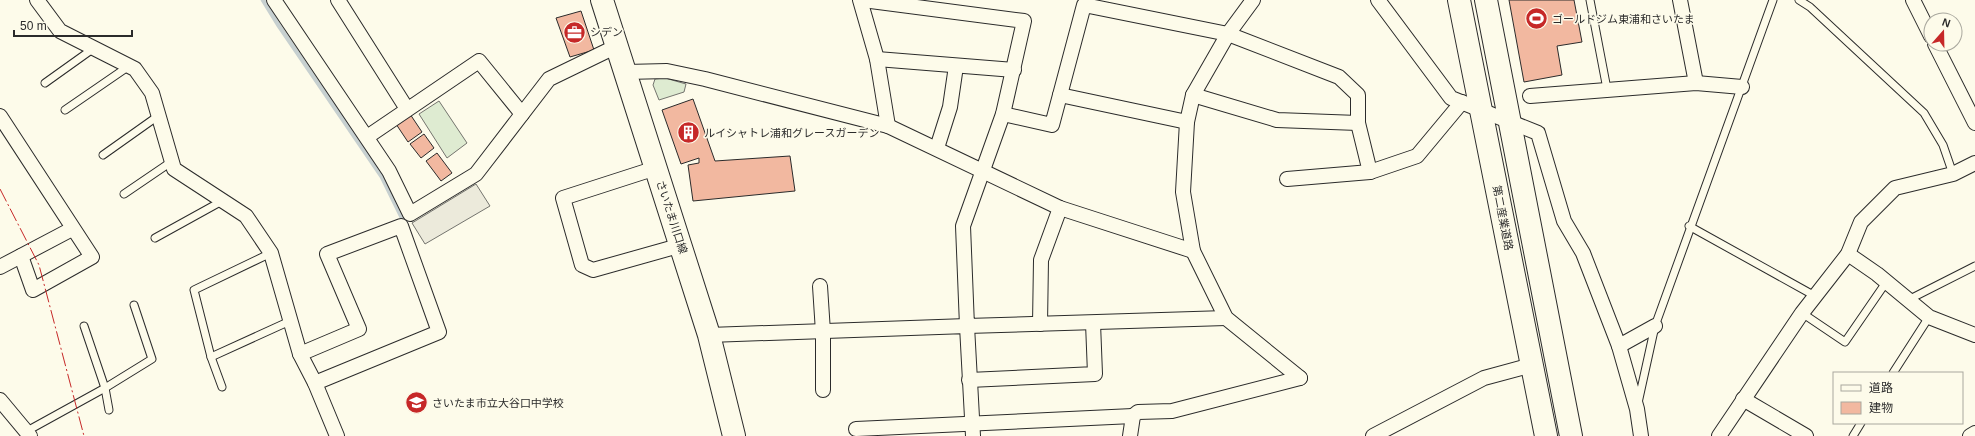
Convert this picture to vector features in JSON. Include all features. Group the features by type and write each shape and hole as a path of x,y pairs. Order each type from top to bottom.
{"main road":[{"name":"さいたま川口線","path":"602,0 682,246 709,335 734,436"},
{"name":"第二産業道路","path":"1459,0 1546,436"},
{"path":"1486,0 1571,436"}],"street":[{"path":"37,0 60,31 135,69 152,93 174,170 246,216 271,253 300,354 315,383 337,436"},
{"path":"274,0 389,171 410,214 476,174 549,79 617,46"},
{"path":"338,0 407,109"},
{"path":"860,0 877,59 888,126"},
{"path":"863,0 1024,21 1004,114 963,226 972,429"},
{"path":"856,429 972,429 1133,416 1138,412 1172,411 1300,378 1226,318 1193,251 1183,192 1187,122 1194,95 1228,34 1253,0"},
{"path":"1378,0 1451,98 1538,133 1564,221 1583,253 1619,346 1637,409 1641,436"},
{"path":"1680,0 1696,83"},
{"path":"1913,0 1923,20"},
{"path":"1004,114 1052,125 1084,5 1228,34 1339,77 1358,95 1358,123 1370,172"},
{"path":"1939,52 1975,123"},
{"path":"877,59 1014,70"},
{"path":"367,137 479,61 522,114"},
{"path":"937,148 950,107 956,66"},
{"path":"626,72 667,71 705,79 888,126 937,148 1060,208 1193,251"},
{"path":"1530,96 1696,83 1742,87"},
{"path":"1060,95 1187,122"},
{"path":"1194,95 1277,120 1358,123"},
{"path":"1287,179 1370,172 1417,156 1462,102"},
{"path":"0,116 92,257 33,290 21,256"},
{"path":"1719,436 1802,313 1848,254 1861,222 1895,188 1953,174 1975,163"},
{"path":"656,168 563,198 582,265 593,270 682,246"},
{"path":"1040,324 1041,260 1060,208"},
{"path":"300,354 359,329 328,254 401,226 438,332 315,383"},
{"path":"0,267 72,228"},
{"path":"1848,254 1886,281 1929,317 1975,335"},
{"path":"820,286 823,332 823,390"},
{"path":"709,335 1226,318"},
{"path":"969,380 1095,374 1093,323"},
{"path":"1619,346 1655,326"},
{"path":"1373,436 1484,378 1532,365"},
{"path":"0,400 28,433"},
{"path":"1743,400 1806,436"},
{"path":"1130,436 1133,416"},
{"path":"1970,436 1975,433"}],"lane":[{"path":"1590,0 1607,89"},
{"path":"1637,409 1655,326 1689,226 1742,87 1773,0"},
{"path":"1799,0 1810,7 1924,113 1943,145 1953,174"},
{"path":"45,83 94,48"},
{"path":"65,110 129,66"},
{"path":"103,155 158,116"},
{"path":"124,194 171,162"},
{"path":"155,238 222,201"},
{"path":"1689,226 1815,296"},
{"path":"222,387 211,357 194,290 271,253"},
{"path":"1908,300 1975,266"},
{"path":"1802,313 1845,342 1886,281"},
{"path":"28,433 152,359 134,305"},
{"path":"1894,372 1929,317"},
{"path":"211,357 290,321"},
{"path":"84,326 105,388 109,410"},
{"path":"1853,436 1860,424"}],"green space":[{"path":"665,78 686,84 684,92 659,100 653,85 655,79"},
{"path":"439,101 467,143 447,158 419,114"}],"shaded area":[{"path":"476,184 490,206 425,244 412,223"}],"building":[{"path":"1509,0 1574,0 1582,42 1557,46 1562,75 1524,82"},
{"path":"581,11 594,50 570,57 556,18"},
{"name":"ルイシャトレ浦和グレースガーデン","path":"693,99 715,161 790,156 795,191 693,201 688,165 699,163 699,158 681,164 662,110"},
{"path":"410,114 422,132 408,142 396,124"},
{"path":"424,134 434,148 421,158 410,144"},
{"path":"437,153 452,173 441,181 426,161"}],"waterway":[{"path":"263,0 279,26 382,177 405,224"}],"power":[{"path":"0,189 39,265 84,436"}],"place":[{"name":"ゴールドジム東浦和さいたま","path":"1537,19"},
{"name":"シデン","path":"575,32"},
{"name":"ルイシャトレ浦和グレースガーデン","path":"688,133"},
{"name":"さいたま市立大谷口中学校","path":"416,403"}]}
